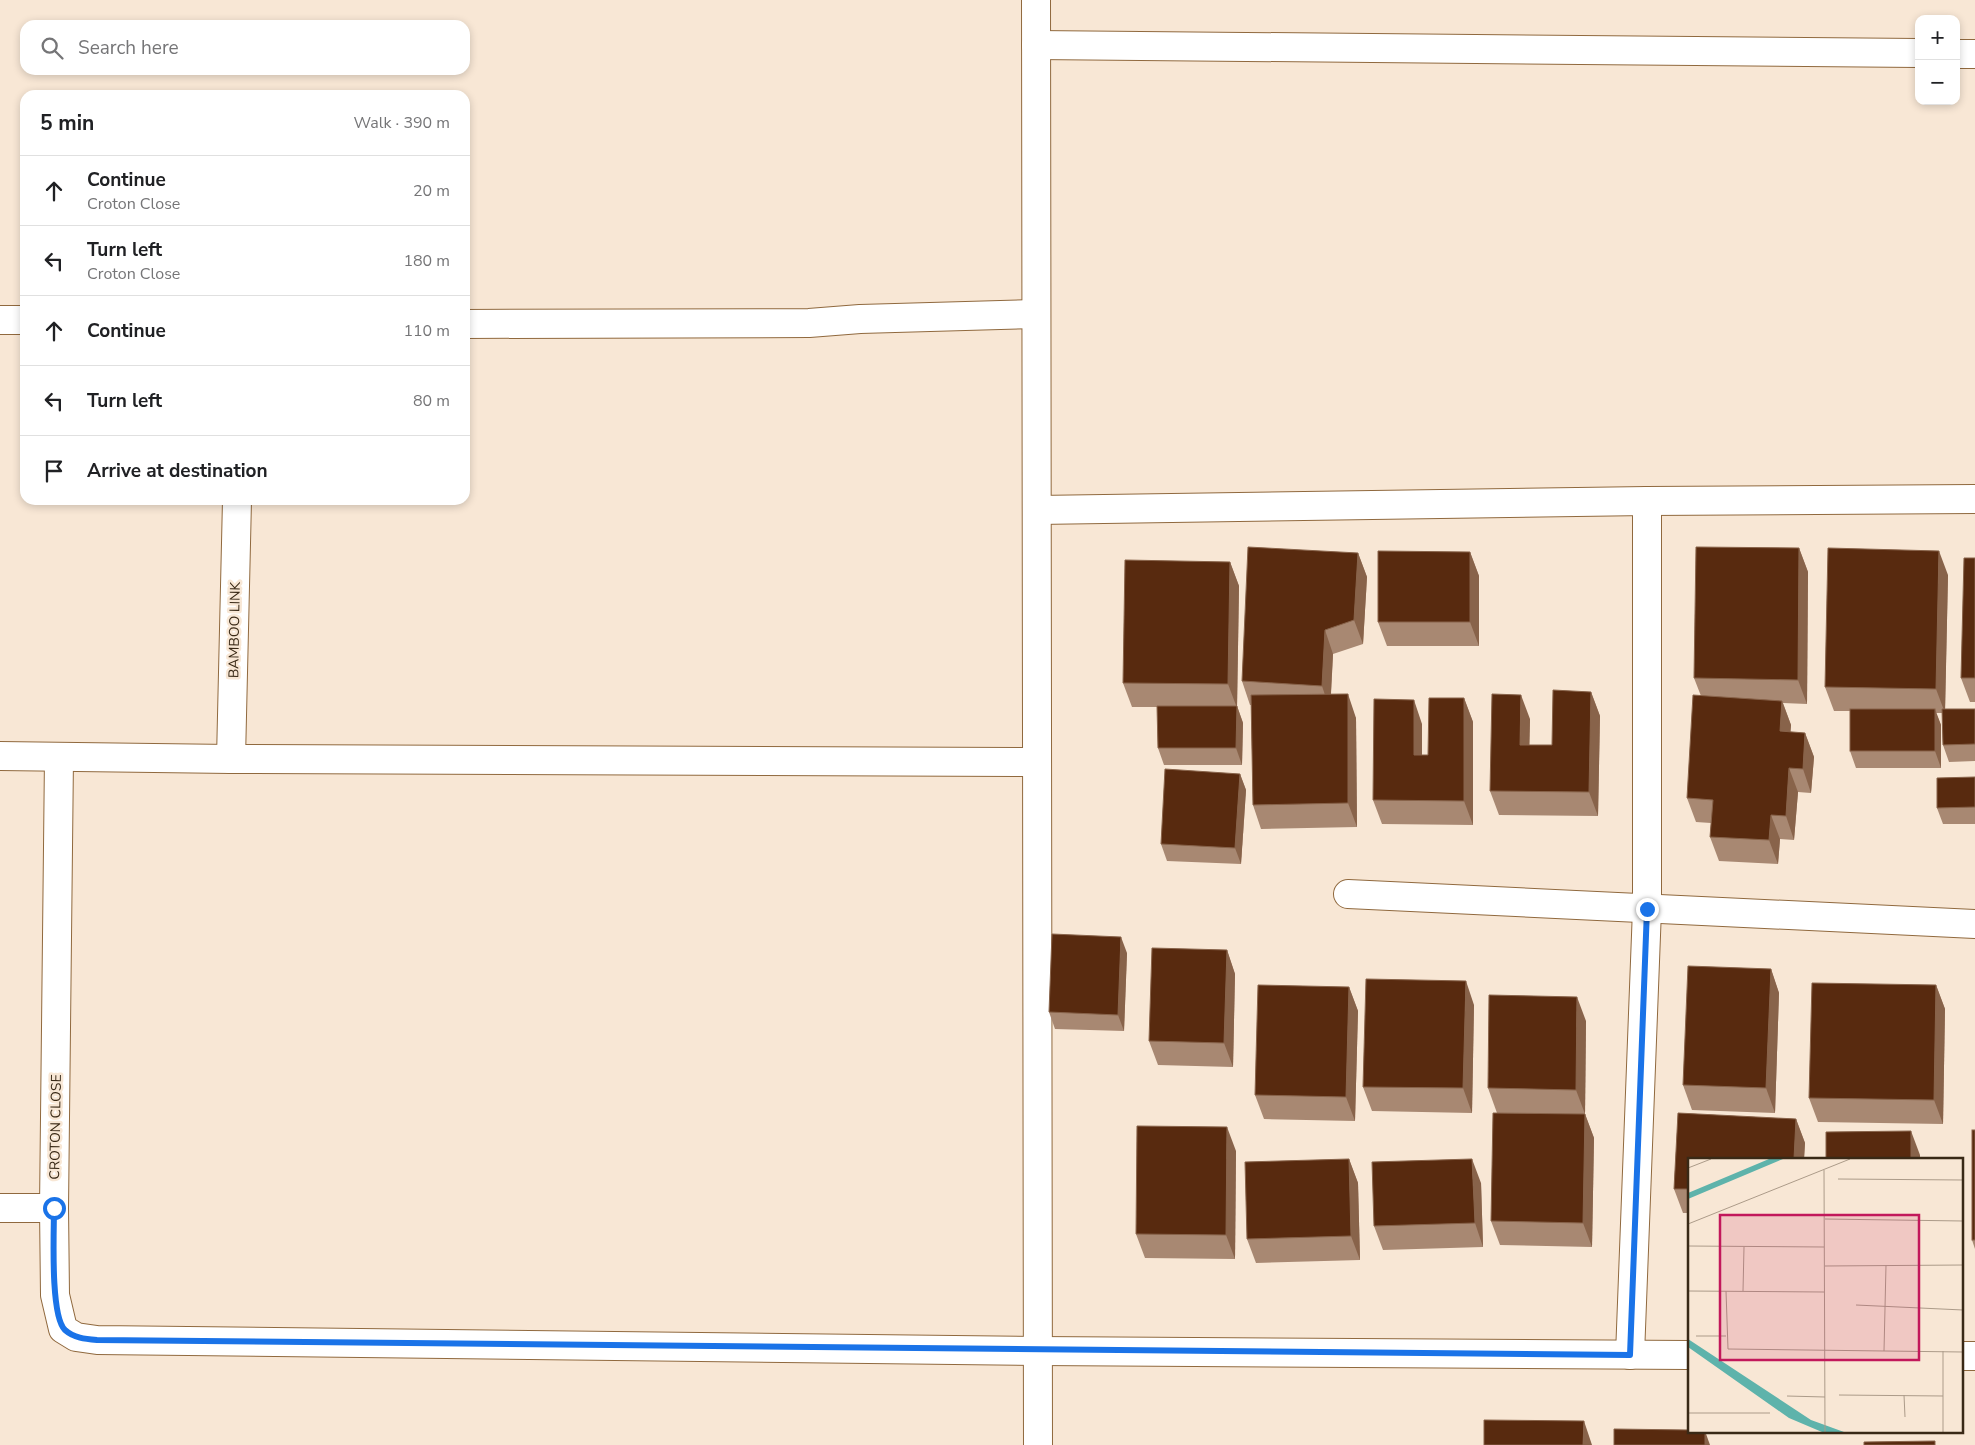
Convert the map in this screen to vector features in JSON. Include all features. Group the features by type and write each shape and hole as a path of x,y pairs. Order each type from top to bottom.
{"street":[{"path":"1036,0 1038,1445"},
{"path":"1036,45 1915,53"},
{"path":"1960,54 1975,54"},
{"path":"470,324 809,323 860,319 1036,314"},
{"path":"0,320 20,320"},
{"path":"1037,510 1647,500 1975,499"},
{"path":"1630,1355 1647,909 1647,500"},
{"name":"BAMBOO LINK","path":"231,759 237,505"},
{"path":"0,756 231,759 1036,762"},
{"name":"CROTON CLOSE","path":"59,757 54,1295 63,1329 76,1337 97,1340 1688,1355"},
{"path":"1348,894 1975,924"},
{"path":"0,1208 54,1208"},
{"path":"1962,1356 1975,1356"}],"building":[{"path":"1248,547 1358,553 1354,620 1325,630 1322,686 1242,681"},
{"path":"1696,547 1799,548 1798,680 1694,678"},
{"path":"1828,548 1939,551 1936,689 1825,687"},
{"path":"1378,551 1470,552 1470,622 1378,622"},
{"path":"1964,558 1975,558 1975,678 1961,678"},
{"path":"1125,560 1230,562 1228,684 1123,683"},
{"path":"1553,690 1591,692 1589,792 1490,791 1492,694 1521,695 1520,745 1552,745"},
{"path":"1348,694 1348,803 1253,805 1251,695"},
{"path":"1693,695 1782,701 1780,731 1805,733 1803,769 1789,768 1786,816 1771,815 1769,840 1710,837 1713,800 1687,798"},
{"path":"1429,698 1464,698 1464,801 1373,800 1374,699 1414,700 1414,755 1428,755"},
{"path":"1157,706 1237,706 1236,748 1158,748"},
{"path":"1850,709 1935,709 1935,751 1850,751"},
{"path":"1942,709 1975,709 1975,744 1943,745"},
{"path":"1165,769 1240,774 1235,848 1161,844"},
{"path":"1975,777 1975,807 1937,808 1937,778"},
{"path":"1052,934 1121,937 1118,1015 1049,1012"},
{"path":"1152,948 1227,950 1224,1043 1149,1041"},
{"path":"1688,966 1771,969 1766,1088 1683,1085"},
{"path":"1366,979 1466,981 1463,1088 1363,1087"},
{"path":"1812,983 1936,985 1934,1100 1809,1098"},
{"path":"1258,985 1349,987 1346,1097 1255,1095"},
{"path":"1489,995 1577,997 1576,1090 1488,1088"},
{"path":"1493,1113 1585,1114 1583,1223 1491,1221"},
{"path":"1678,1113 1796,1119 1794,1158 1688,1158 1688,1189 1674,1189"},
{"path":"1137,1126 1227,1127 1226,1235 1136,1234"},
{"path":"1972,1130 1975,1130 1975,1240 1972,1240"},
{"path":"1911,1131 1911,1158 1826,1158 1826,1132"},
{"path":"1349,1159 1351,1236 1247,1239 1245,1162"},
{"path":"1472,1159 1475,1223 1374,1226 1372,1162"},
{"path":"1484,1420 1584,1421 1583,1445 1484,1445"},
{"path":"1614,1429 1705,1432 1705,1445 1614,1445"},
{"path":"1935,1441 1935,1445 1864,1445 1864,1442"}],"route":[{"path":"54,1208 54,1295 58,1314 63,1329 76,1337 97,1340 1630,1355 1647,909"}]}
